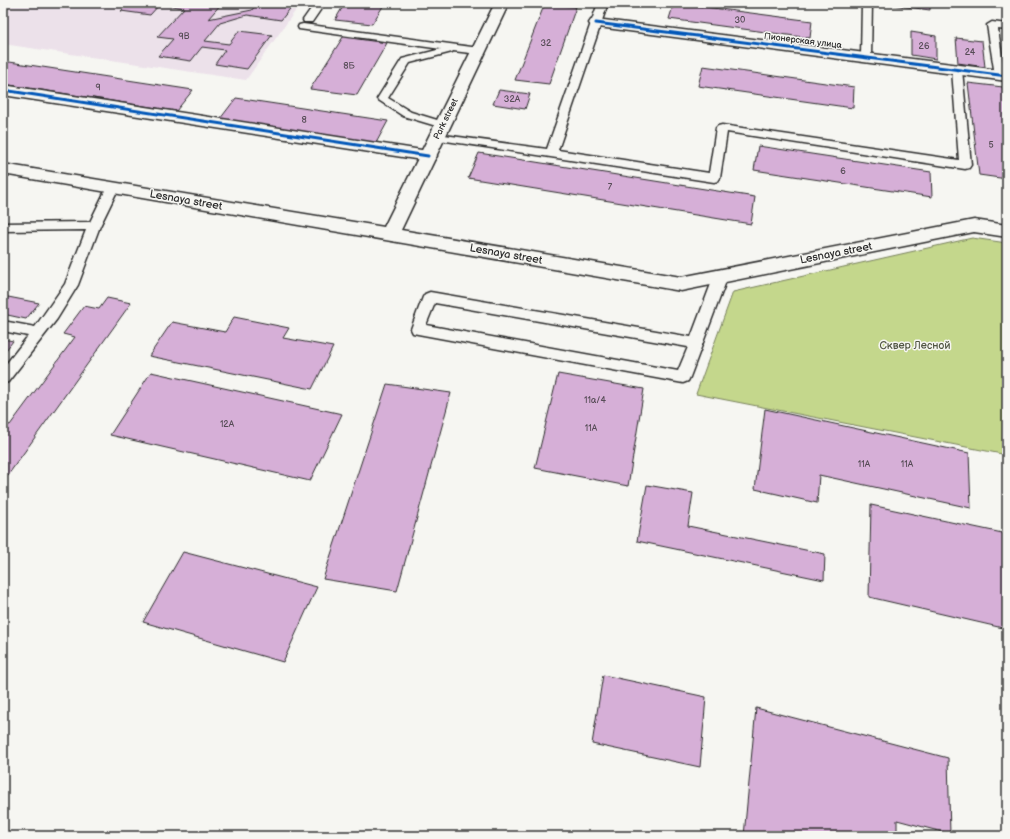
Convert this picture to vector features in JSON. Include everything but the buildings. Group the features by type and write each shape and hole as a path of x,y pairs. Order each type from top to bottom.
{"street":[{"name":"Park street","path":"390,234 502,3"},
{"name":"Пионерская улица","path":"596,23 1004,75"},
{"path":"3,90 428,156"},
{"name":"Lesnaya street","path":"3,169 681,284 974,226 1007,231"}],"lane":[{"path":"320,3 306,24 479,51"},
{"path":"551,153 603,3"},
{"path":"866,57 867,3"},
{"path":"1004,75 992,25 1007,27"},
{"path":"457,48 406,61 382,99 440,131 551,153 714,178 722,128 965,165 956,70"},
{"path":"3,378 52,315 71,285 94,226 113,187"},
{"path":"3,226 94,226"},
{"path":"696,343 430,297 418,329 683,377 696,343 721,276"},
{"path":"3,326 38,333"}],"shaded area":[{"path":"3,3 301,3 246,80 3,44"}],"green space":[{"name":"Сквер Лесной","path":"972,238 1007,243 1007,455 696,394 733,292"}],"cycle path":[{"path":"596,23 1007,76"},
{"path":"3,90 428,156"}]}
